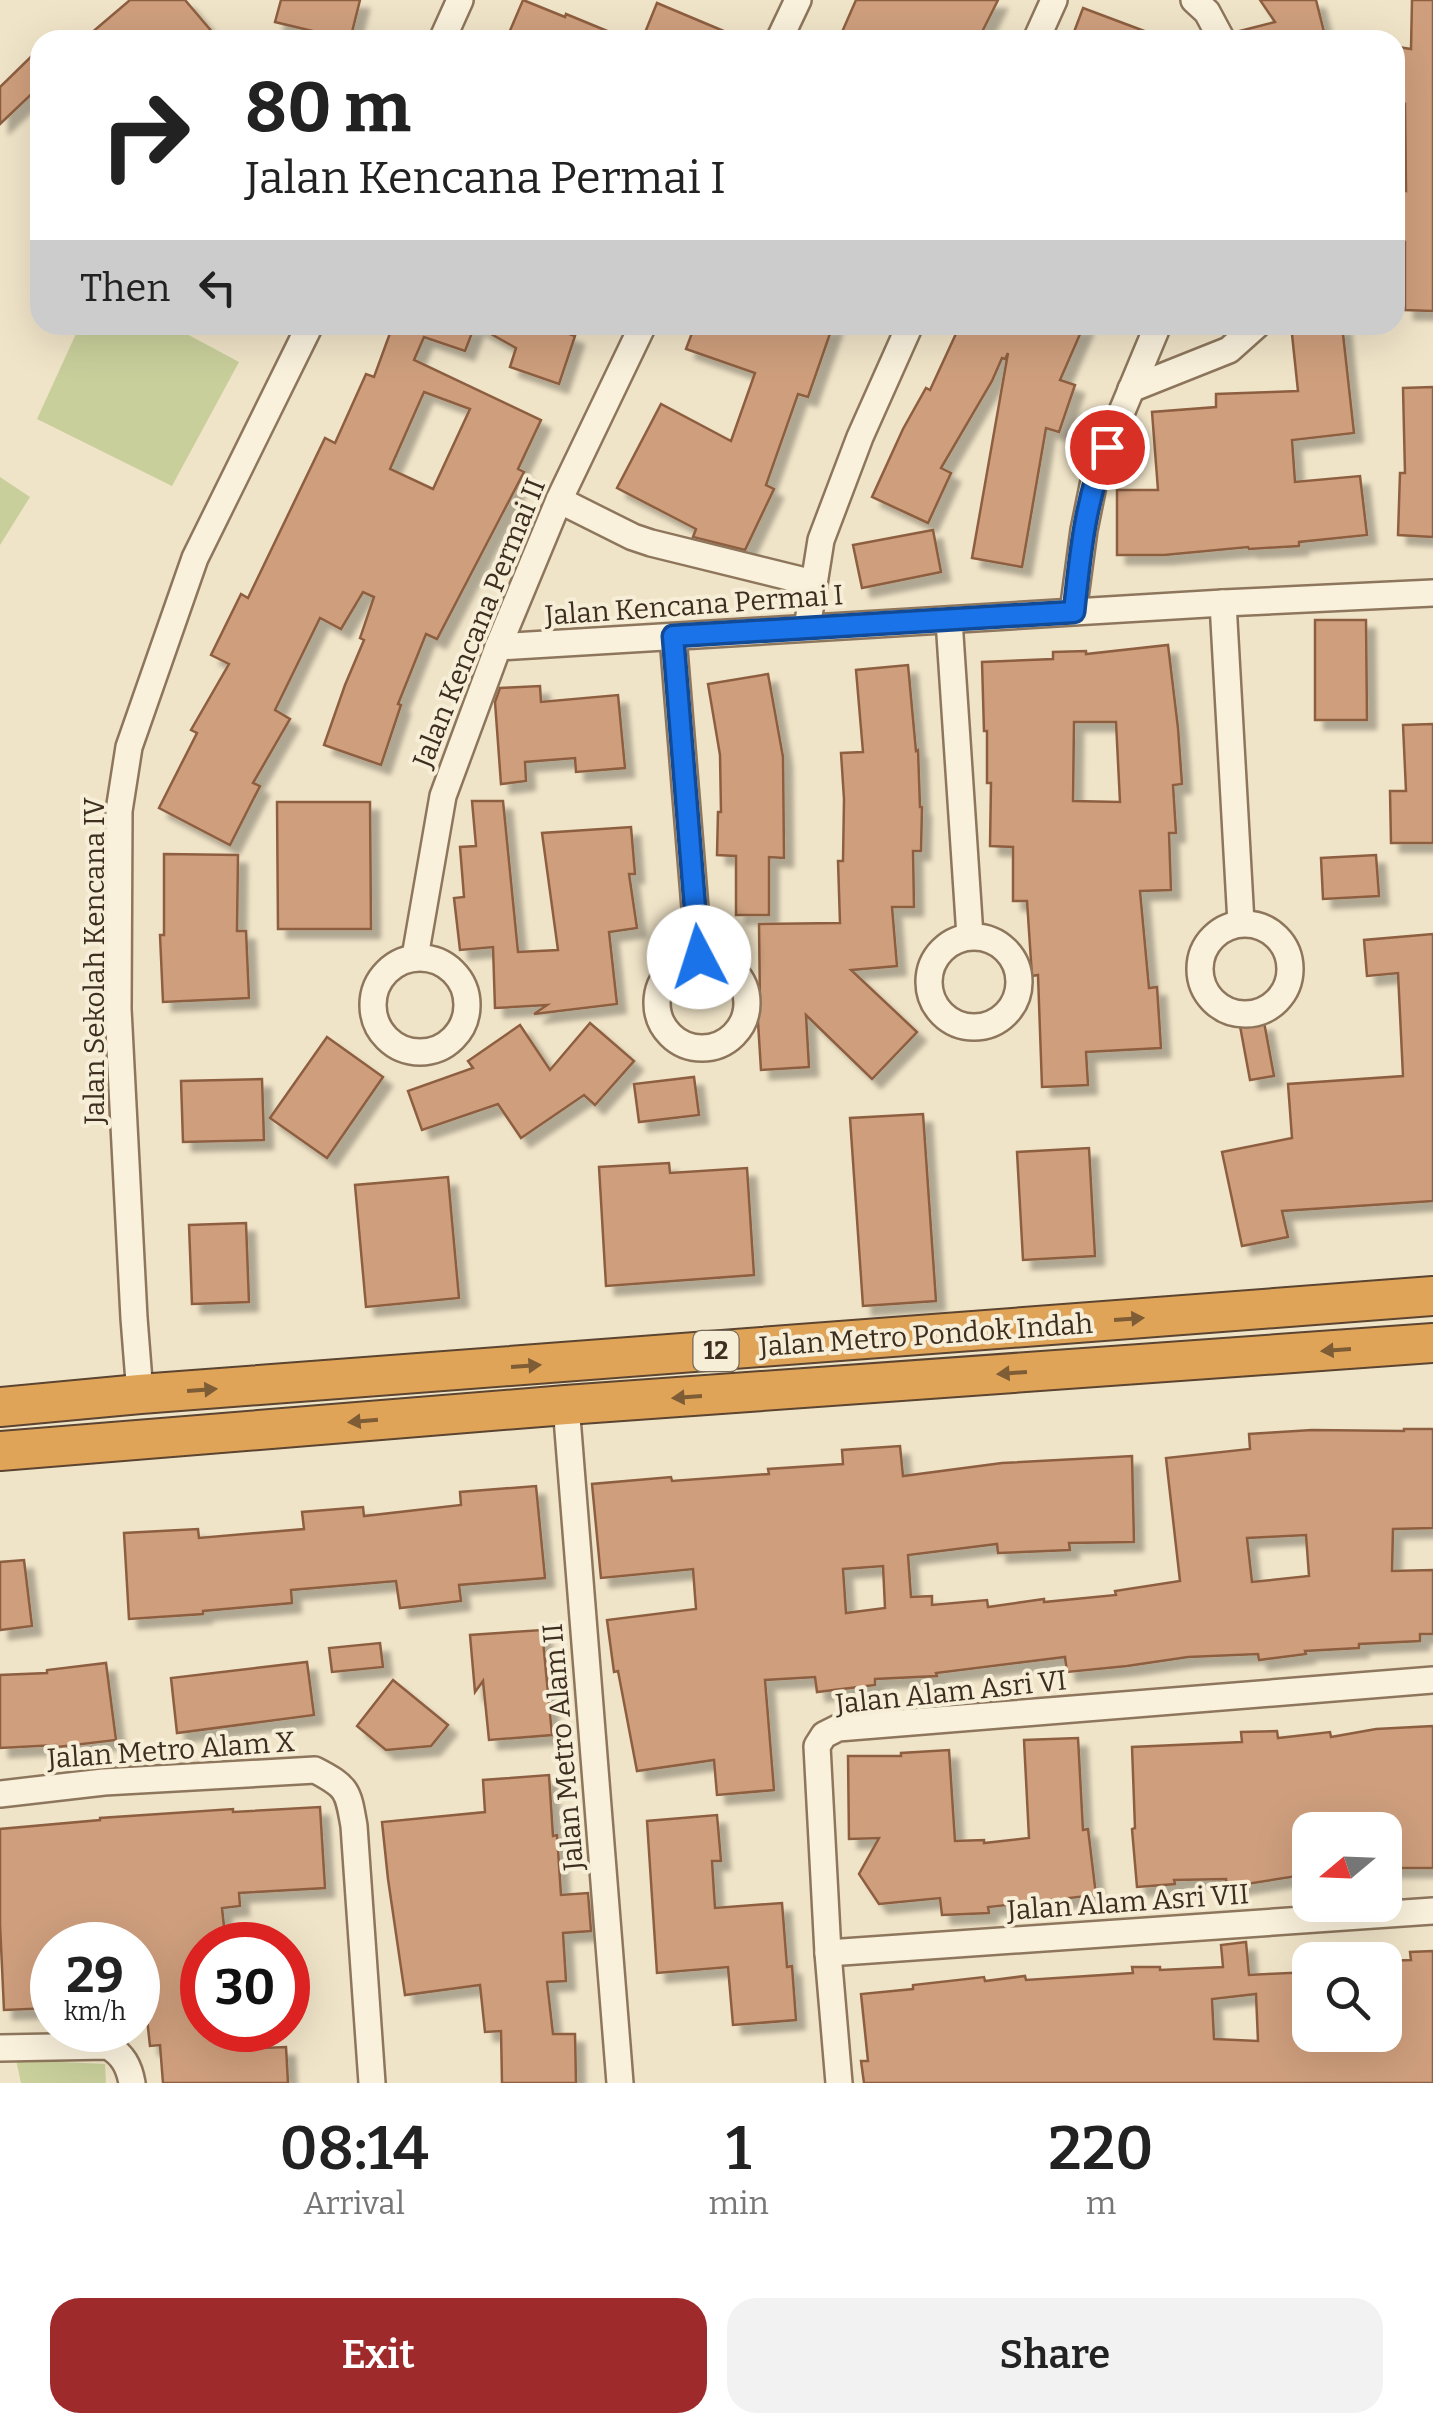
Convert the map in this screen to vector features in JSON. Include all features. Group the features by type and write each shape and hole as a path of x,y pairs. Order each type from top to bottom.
{"highway":[{"name":"Jalan Metro Pondok Indah","path":"0,1407 1433,1296"},
{"name":"Jalan Metro Pondok Indah","path":"0,1451 566,1405 1433,1343"}],"street":[{"path":"446,30 460,0"},
{"path":"784,30 798,0"},
{"path":"1040,30 1054,0"},
{"path":"1194,0 1208,12 1217,30"},
{"name":"Jalan Sekolah Kencana IV","path":"140,1394 118,1009 120,811 129,747 195,558 305,335"},
{"name":"Jalan Kencana Permai II","path":"415,957 443,796 558,500 638,335"},
{"path":"807,628 821,540 860,437 906,335"},
{"path":"1074,612 1095,476 1154,335"},
{"path":"1131,389 1229,350 1246,335"},
{"path":"558,500 651,543 813,583"},
{"name":"Jalan Kencana Permai I","path":"498,647 1224,602 1433,593"},
{"path":"1224,602 1242,923"},
{"path":"949,620 970,936"},
{"path":"673,636 699,957"},
{"name":"Jalan Metro Alam II","path":"566,1405 620,2083"},
{"name":"Jalan Alam Asri VI","path":"840,2083 828,1953 818,1746 824,1735 838,1728 1433,1680"},
{"name":"Jalan Metro Alam X","path":"0,1794 104,1782 315,1770 339,1782 350,1798 354,1826 372,2083"},
{"name":"Jalan Alam Asri VII","path":"828,1953 1433,1911"},
{"path":"0,2048 108,2046 118,2052 130,2069 132,2083"}],"green space":[{"path":"75,335 189,335 239,362 172,486 37,419"},
{"path":"0,477 30,497 0,545"},
{"path":"16,2060 105,2064 106,2083 21,2083"}],"building":[{"path":"130,0 185,0 210,30 95,30"},
{"path":"281,0 360,0 352,30 308,30 275,22"},
{"path":"523,0 605,30 510,30"},
{"path":"856,0 998,0 983,30 843,30"},
{"path":"1260,0 1316,0 1324,30 1244,30 1275,22"},
{"path":"1412,0 1433,0 1433,311 1405,310 1405,48 1411,49"},
{"path":"657,3 721,30 646,30"},
{"path":"1083,8 1142,30 1075,30"},
{"path":"30,58 30,96 0,124 0,87"},
{"path":"389,335 471,335 465,351 424,337 414,360 541,420 518,469 524,472 437,639 426,634 398,704 401,705 381,765 324,745 364,640 360,638 374,597 363,592 341,629 320,618 275,710 290,719 253,783 260,786 230,845 159,808 197,733 191,730 229,664 211,655 241,594 248,598 325,438 335,443 366,374 374,377","holes":["424,392 470,409 433,489 390,469"]},
{"path":"493,335 575,336 559,384 510,367 516,348"},
{"path":"691,335 830,335 808,397 798,394 766,485 774,489 745,550 693,537 696,529 617,488 661,404 731,441 755,373 686,349"},
{"path":"955,335 1080,335 1060,380 1075,385 1059,432 1046,428 1022,567 972,558 1008,353 941,468 951,473 928,523 872,497 903,429 926,388 930,390"},
{"path":"1292,335 1343,335 1354,433 1292,440 1295,482 1360,476 1367,535 1299,542 1299,546 1117,555 1117,490 1158,490 1152,412 1216,407 1216,394 1298,391"},
{"path":"1433,387 1433,537 1398,535 1400,473 1405,473 1403,388"},
{"path":"933,530 941,572 862,588 853,545"},
{"path":"1315,620 1366,620 1367,720 1315,720"},
{"path":"1168,645 1182,784 1173,785 1176,833 1169,833 1171,890 1140,891 1149,988 1157,987 1161,1048 1086,1052 1088,1085 1042,1087 1038,975 1032,976 1027,901 1013,901 1013,847 990,846 991,783 987,783 982,662 1053,659 1053,652 1086,654","holes":["1074,722 1116,722 1120,802 1073,801"]},
{"path":"908,665 922,807 921,851 913,851 914,907 892,907 897,966 851,970 917,1032 872,1079 806,1015 809,1067 761,1070 757,1006 759,924 840,923 838,861 843,861 844,799 841,753 863,752 856,670"},
{"path":"768,674 783,757 784,858 769,857 769,915 736,915 736,856 717,855 720,755 708,684"},
{"path":"540,686 541,702 618,695 625,768 576,772 575,758 525,762 526,781 501,784 495,702 500,688"},
{"path":"1433,724 1433,843 1391,843 1390,791 1406,791 1403,725"},
{"path":"472,801 503,801 518,952 558,950 542,833 631,827 635,874 629,874 637,928 609,932 617,1004 534,1014 547,1005 495,1008 493,947 460,950 454,898 464,897 460,847 476,846"},
{"path":"277,802 370,802 371,929 278,929"},
{"path":"164,854 238,855 237,931 246,931 249,998 163,1002 160,935 164,935"},
{"path":"1376,855 1379,896 1323,899 1321,858"},
{"path":"1433,934 1433,1201 1282,1211 1288,1237 1242,1246 1222,1152 1292,1138 1288,1084 1403,1076 1398,973 1367,976 1364,940"},
{"path":"1264,1022 1274,1076 1250,1080 1240,1026"},
{"path":"590,1023 634,1061 595,1105 584,1095 521,1138 498,1104 422,1130 408,1091 473,1068 468,1061 520,1025 550,1070"},
{"path":"327,1037 383,1077 327,1158 270,1118"},
{"path":"694,1077 699,1115 639,1122 634,1084"},
{"path":"262,1079 264,1140 183,1142 181,1081"},
{"path":"923,1114 936,1301 863,1306 850,1118"},
{"path":"1089,1148 1095,1256 1023,1260 1017,1152"},
{"path":"669,1163 670,1173 747,1168 754,1275 606,1286 599,1167"},
{"path":"448,1177 459,1298 366,1307 355,1185"},
{"path":"246,1223 249,1302 192,1304 189,1225"},
{"path":"1433,1429 1433,1528 1393,1529 1392,1571 1433,1570 1433,1634 1420,1634 1420,1641 1359,1644 1359,1648 1305,1651 1306,1654 1259,1660 1258,1654 1188,1657 1067,1672 1065,1657 936,1673 937,1676 875,1679 875,1685 817,1692 815,1677 765,1680 774,1790 717,1795 714,1760 637,1771 618,1671 614,1672 607,1620 696,1609 693,1569 601,1578 592,1484 769,1474 768,1469 843,1464 842,1450 900,1446 903,1476 1002,1463 1132,1456 1134,1542 1069,1543 1070,1550 998,1553 997,1544 908,1555 911,1597 932,1596 932,1605 987,1600 988,1607 1116,1595 1115,1591 1180,1581 1166,1458 1250,1449 1249,1434","holes":["1306,1535 1309,1576 1252,1582 1247,1538","883,1566 885,1608 846,1613 843,1569"]},
{"path":"536,1486 545,1578 459,1585 461,1601 400,1608 396,1581 291,1590 292,1603 129,1619 124,1533 198,1529 199,1538 304,1529 302,1512 363,1507 364,1516 461,1505 460,1492"},
{"path":"24,1560 32,1626 0,1630 0,1562"},
{"path":"542,1630 552,1735 489,1740 483,1681 475,1692 470,1635"},
{"path":"380,1643 383,1667 332,1672 329,1648"},
{"path":"307,1662 314,1715 177,1733 171,1678"},
{"path":"106,1663 116,1740 0,1748 0,1675 47,1673"},
{"path":"393,1680 448,1725 431,1746 386,1750 357,1726"},
{"path":"1433,1726 1433,1868 1402,1868 1402,1812 1292,1812 1292,1877 1227,1887 1226,1879 1174,1880 1175,1884 1137,1887 1132,1747 1242,1742 1241,1732 1277,1731 1278,1738 1330,1732 1331,1737 1376,1729"},
{"path":"1078,1738 1083,1830 1088,1829 1096,1895 988,1907 989,1913 942,1915 940,1898 879,1904 859,1874 879,1838 849,1839 848,1756 901,1756 949,1750 955,1841 984,1843 1029,1838 1024,1740"},
{"path":"549,1775 561,1895 588,1893 591,1931 563,1933 566,1981 547,1982 553,2034 575,2034 576,2083 502,2083 501,2031 485,2032 480,1985 405,1995 382,1822 485,1812 483,1780"},
{"path":"320,1807 325,1888 239,1893 240,1906 222,1908 224,1922 180,1922 180,2052 286,2052 288,2083 163,2083 160,1922 30,1922 30,2009 4,2010 0,1829 100,1818"},
{"path":"717,1815 721,1861 712,1861 715,1908 782,1903 796,2020 733,2025 728,1967 657,1973 647,1821"},
{"path":"1246,1942 1249,1975 1292,1973 1292,2052 1402,2052 1402,1960 1411,1960 1410,1952 1433,1951 1433,2083 864,2083 861,2061 868,2061 861,1994 984,1977 985,1981 1025,1976 1026,1980 1133,1973 1132,1967 1223,1967 1221,1945","holes":["1256,1994 1258,2041 1214,2039 1212,1999"]}],"route":[{"path":"699,957 673,636 1074,612 1084,530 1095,476 1107,447"}]}
